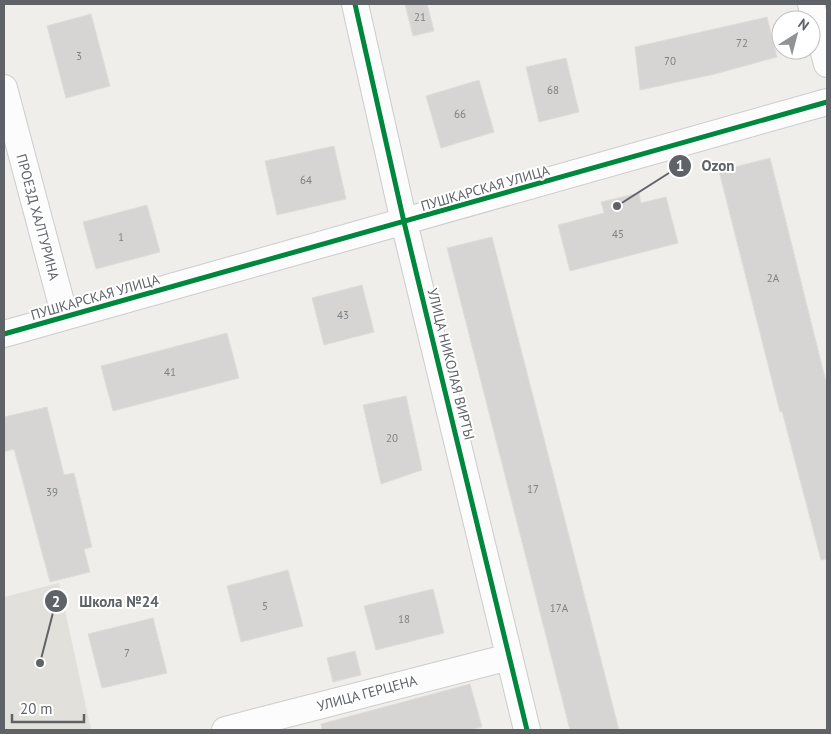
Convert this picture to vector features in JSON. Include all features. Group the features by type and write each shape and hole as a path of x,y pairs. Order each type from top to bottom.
{"street":[{"name":"УЛИЦА НИКОЛАЯ ВИРТЫ","path":"355,4 404,222 527,730"},
{"path":"811,4 827,64"},
{"name":"ПРОЕЗД ХАЛТУРИНА","path":"4,88 65,317"},
{"name":"ПУШКАРСКАЯ УЛИЦА","path":"4,334 827,102"},
{"name":"УЛИЦА ГЕРЦЕНА","path":"225,730 509,656"}],"shaded area":[{"path":"59,583 91,730 4,730 4,597"}],"building":[{"path":"405,4 427,4 434,31 413,36"},
{"path":"91,14 110,86 66,98 47,26"},
{"path":"767,17 771,33 771,59 715,74 640,90 635,47"},
{"path":"566,58 579,112 539,122 526,67"},
{"path":"479,80 494,132 441,148 426,96"},
{"path":"334,146 346,199 277,215 265,161"},
{"path":"770,158 827,386 827,559 821,560 782,411 780,412 719,171"},
{"path":"639,193 641,203 666,197 678,243 570,271 558,225 604,213 601,202"},
{"path":"147,205 160,252 96,269 83,222"},
{"path":"492,237 619,730 570,730 447,248"},
{"path":"362,285 374,332 324,345 312,298"},
{"path":"227,333 239,378 113,411 101,366"},
{"path":"406,396 422,470 381,484 363,405"},
{"path":"47,407 64,475 74,473 92,547 84,549 90,572 50,582 14,449 4,452 4,417"},
{"path":"288,570 303,626 241,642 227,586"},
{"path":"433,589 444,633 376,650 364,606"},
{"path":"153,618 167,673 102,688 88,634"},
{"path":"355,651 361,675 333,682 327,658"},
{"path":"470,684 482,727 470,730 322,730 321,724"}],"cycle path":[{"path":"355,4 404,222 527,730"},
{"path":"4,334 827,102"}],"place":[{"name":"Ozon","path":"617,206"},
{"name":"Школа №24","path":"40,663"}]}
